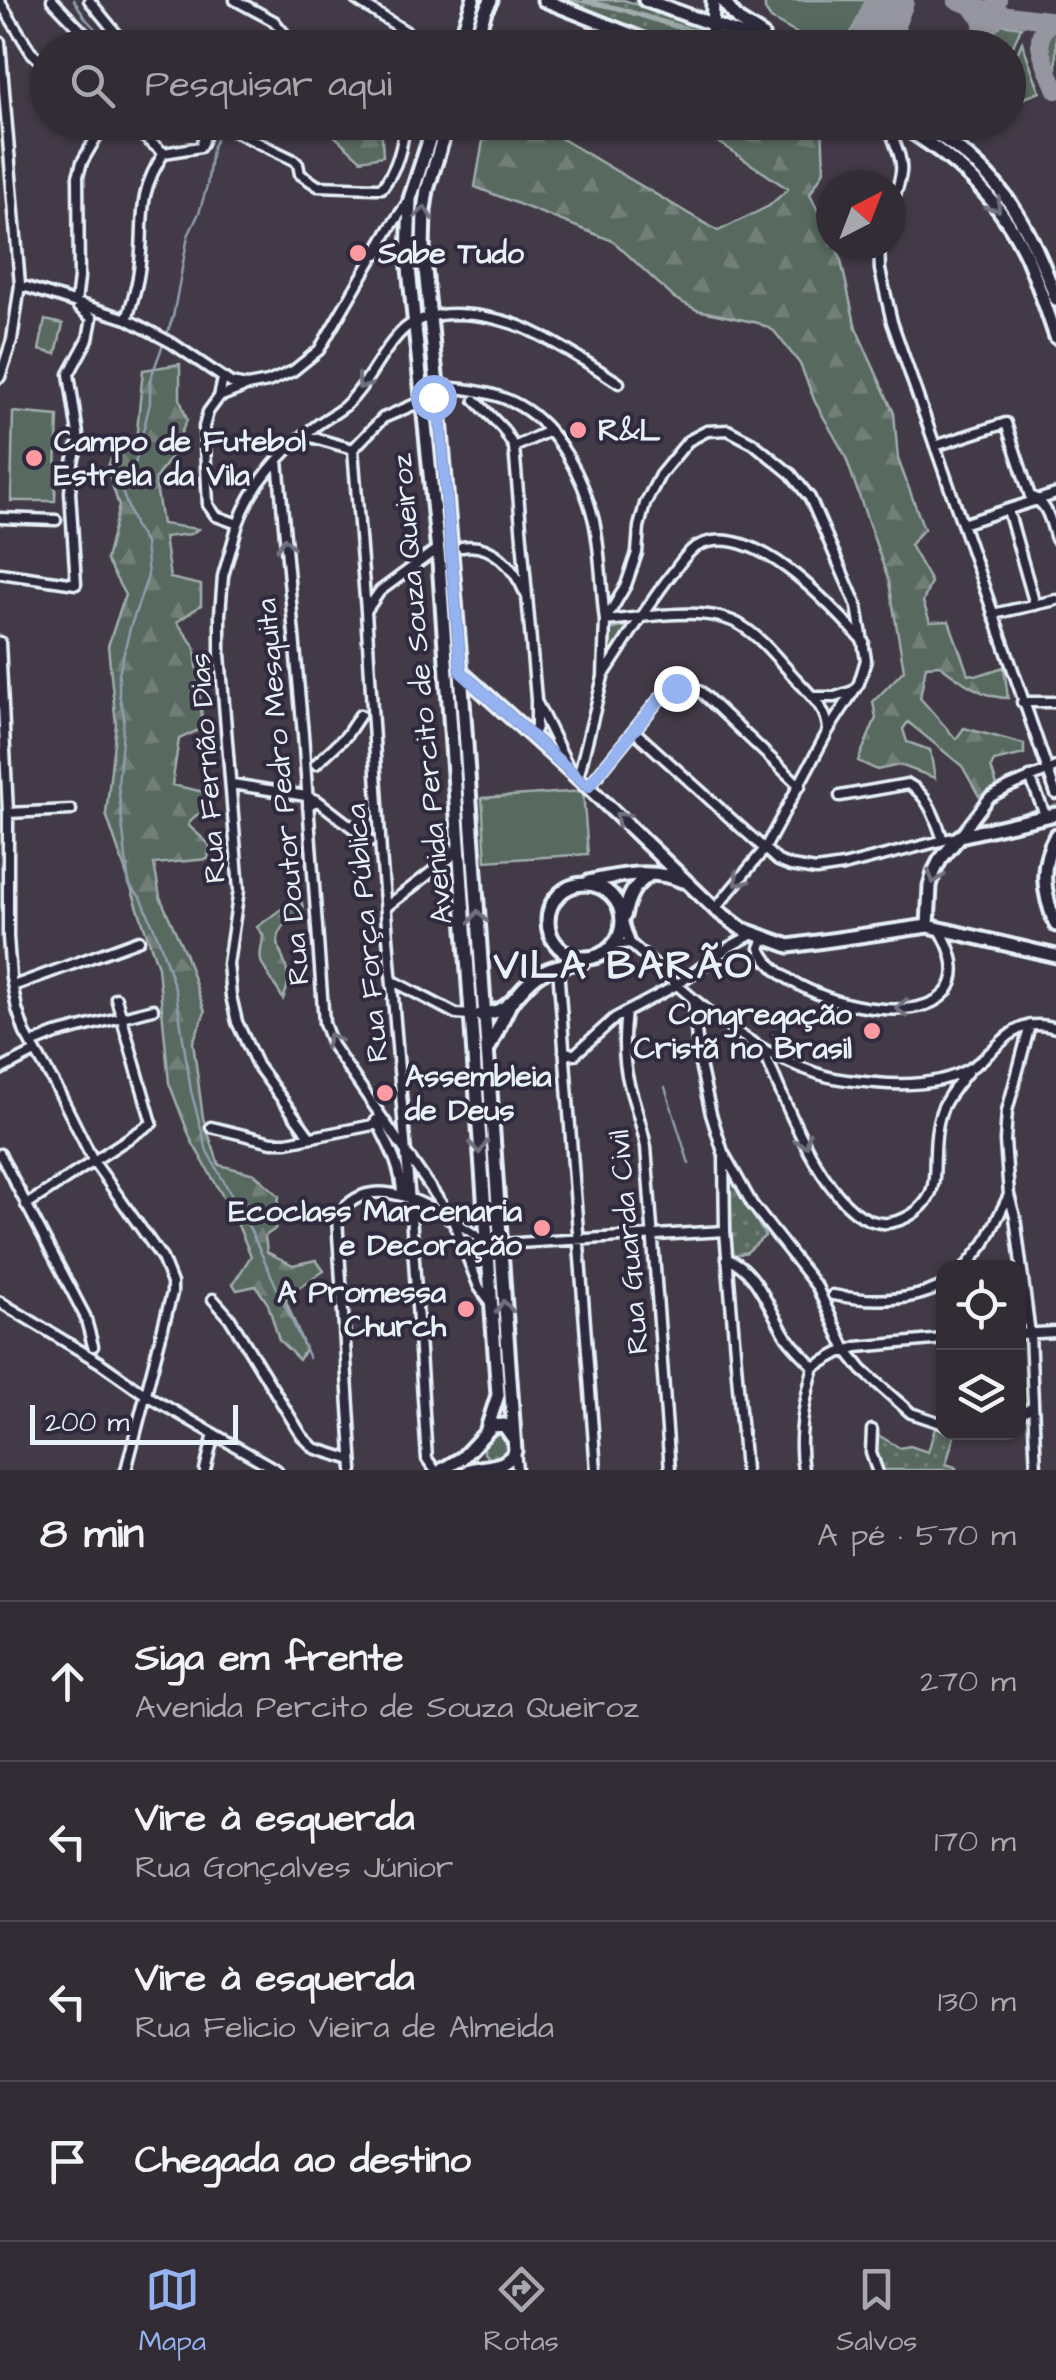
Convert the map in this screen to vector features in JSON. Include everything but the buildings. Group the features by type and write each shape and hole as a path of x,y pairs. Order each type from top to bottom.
{"main road":[{"path":"464,30 473,0"},
{"path":"479,30 491,0"},
{"path":"544,0 620,30"},
{"path":"711,30 713,0"},
{"path":"722,0 753,30"},
{"path":"646,1 670,4 696,18 706,30"},
{"path":"608,25 630,30"},
{"name":"Avenida Percito de Souza Queiroz","path":"428,140 410,199 408,258 438,556 498,1395 483,1434"},
{"name":"Avenida Percito de Souza Queiroz","path":"443,140 424,210 423,250 454,546 514,1445"},
{"path":"917,140 954,161 1010,225 1027,258 1056,337"},
{"path":"946,140 991,178 1018,212 1056,299"},
{"path":"438,556 449,574 456,620"},
{"path":"461,672 715,909 742,929 789,946 933,927 1056,955"},
{"path":"450,716 462,698 488,698"},
{"path":"933,927 930,886 934,872 960,836 1054,815"},
{"path":"1056,836 1043,872 1056,924"},
{"path":"558,968 548,914 564,890 611,877 650,875 673,877 690,886"},
{"path":"486,1054 510,1004 535,977 595,958 614,945 630,894 650,875"},
{"path":"577,885 592,884 606,890 620,907 623,922"},
{"path":"548,928 564,952 576,958 595,958"},
{"path":"470,1015 485,1014 510,1004"},
{"path":"439,1470 462,1458 496,1424 510,1431 514,1445 505,1463 470,1470"},
{"path":"483,1434 480,1454 493,1468"}],"street":[{"path":"52,0 81,30"},
{"path":"89,0 113,30"},
{"path":"235,0 274,21 281,30"},
{"path":"356,0 404,30"},
{"path":"0,2 30,50"},
{"path":"0,20 12,21"},
{"path":"0,42 10,213 20,285 12,340 2,360 0,378"},
{"path":"0,573 76,584 70,492 79,441 70,374 88,339 92,318 76,302 80,278 78,176 95,140"},
{"path":"147,140 164,154"},
{"path":"128,319 140,268 147,183 164,154 200,146 204,140"},
{"path":"250,140 294,160 300,174 318,186 382,188 398,159 403,140"},
{"path":"896,140 902,170"},
{"path":"219,398 282,377 319,350 410,199"},
{"path":"374,257 392,248 402,250 408,258"},
{"path":"880,260 892,322 1022,702 1051,769 1056,794"},
{"path":"20,285 128,319 223,379 246,386"},
{"path":"223,518 244,506 278,460 303,435 348,403 397,336 432,312 477,316 530,330 619,383"},
{"path":"223,379 219,398 208,412 204,427 208,505 212,513 238,524"},
{"path":"303,435 352,449 383,418 422,401 437,388 464,389 476,396 503,429 514,447 536,699 536,727 529,734"},
{"path":"476,396 499,397 522,407 549,431 578,477 594,522 605,621 602,676 575,775"},
{"path":"936,446 1006,423 1030,496 1045,506 1056,538"},
{"path":"605,621 626,584 637,553 645,504 660,474 700,433 713,430 728,430 754,443 791,474 810,498 857,606 866,660 864,674 828,731 764,850 715,909"},
{"path":"514,447 549,431"},
{"name":"Rua Força Pública","path":"352,449 406,1152 406,1197 412,1214 427,1458 439,1470"},
{"name":"Rua Doutor Pedro Mesquita","path":"278,460 324,1023 332,1045 382,1123"},
{"path":"268,474 280,478"},
{"path":"962,524 1056,494"},
{"name":"Rua Fernão Dias","path":"244,506 223,576 220,614 239,890 228,964 231,996 237,1022 257,1066 310,1138"},
{"path":"1008,510 1035,605"},
{"path":"0,518 56,520"},
{"path":"602,676 684,558 695,548 718,540 736,541 782,564 864,643"},
{"path":"454,546 472,546 498,555 515,575 527,599"},
{"path":"366,611 380,591 438,556"},
{"path":"515,575 525,572"},
{"path":"364,590 380,591"},
{"path":"992,614 1056,600"},
{"path":"836,614 857,606"},
{"path":"605,621 695,614 728,619 760,640 812,697 827,718 828,731"},
{"path":"0,642 8,813 4,936 17,1009 33,1048 94,1162 162,1258 172,1283 126,1470"},
{"path":"588,787 665,694 683,687 697,690 800,786"},
{"path":"812,697 835,697 853,690"},
{"path":"305,767 316,764 346,736 371,695"},
{"path":"536,699 575,775"},
{"path":"1022,702 1056,702"},
{"path":"360,714 372,712"},
{"path":"634,731 778,861 816,870 960,836 989,798 1051,769"},
{"path":"1030,777 1054,815"},
{"path":"232,784 318,801 381,853"},
{"path":"840,796 913,786 931,809 943,840"},
{"path":"307,810 318,801"},
{"path":"8,813 72,810"},
{"path":"370,841 380,838"},
{"path":"386,907 458,847"},
{"path":"623,922 630,943 764,1052 817,1074 870,1082 918,1084 971,1067"},
{"path":"564,1051 577,1054 615,1018 677,985 729,946 758,936 764,957 801,986 862,1007 901,1010 925,1006 946,992 954,973 950,946 933,927"},
{"path":"950,946 959,932"},
{"path":"13,986 139,940"},
{"path":"614,945 630,943"},
{"path":"558,968 596,1470"},
{"path":"393,981 456,1014 470,1015"},
{"path":"26,1205 152,1123 116,998"},
{"path":"694,998 710,1114 724,1152 752,1204 817,1287 846,1350 862,1370 912,1413 936,1421"},
{"path":"0,1070 56,1034 153,1009"},
{"name":"Rua Guarda Civil","path":"626,1012 628,1082 646,1147 670,1470"},
{"path":"764,1052 813,1161 855,1213 870,1222 886,1224 906,1218 930,1195 937,1121 942,1106 971,1067 1007,1035 1030,1025 1056,1028"},
{"path":"1030,1025 1007,1111 1005,1141 1030,1334 1036,1470"},
{"path":"956,1086 957,1072"},
{"path":"210,1127 272,1142 288,1142 382,1123"},
{"path":"382,1123 406,1152 436,1208"},
{"path":"382,1123 406,1197"},
{"path":"724,1152 725,1231 746,1470"},
{"path":"0,1154 85,1316 100,1362"},
{"path":"213,1299 229,1318 302,1436 314,1448 353,1465 336,1218 360,1196 378,1191 436,1208 486,1242"},
{"path":"972,1260 985,1244 1009,1195"},
{"path":"412,1214 436,1208"},
{"path":"463,1227 484,1212"},
{"path":"999,1218 1007,1213 1015,1218"},
{"path":"452,1220 479,1287 491,1305"},
{"path":"500,1244 725,1231"},
{"path":"727,1258 736,1261 756,1282 789,1340 814,1367"},
{"path":"817,1287 858,1300 895,1299 936,1288"},
{"path":"822,1298 833,1295"},
{"path":"0,1302 277,1470"},
{"path":"1026,1334 1056,1332"},
{"path":"814,1367 846,1350 936,1340"},
{"path":"89,1356 93,1346"},
{"path":"803,1470 805,1411 814,1367"},
{"path":"1026,1410 1033,1406"},
{"path":"872,1430 871,1453 877,1470"},
{"path":"205,1470 214,1434"},
{"name":"Avenida Percito de Souza Queiroz","path":"514,1445 517,1470"}],"green space":[{"path":"561,0 617,9 684,30 641,30"},
{"path":"583,0 624,0 703,30 693,30"},
{"path":"765,0 866,0 853,30 791,30 771,19 765,10"},
{"path":"1002,24 1021,27 1020,30 996,30"},
{"path":"1052,30 1056,31 1056,80 1042,40"},
{"path":"1026,53 1040,92 1026,97"},
{"path":"339,140 382,140 383,156 361,160"},
{"path":"483,140 564,140 718,231 769,206 788,189 715,140 823,140 824,170 816,170 816,184 810,194 816,207 816,260 841,260 856,328 894,413 898,459 924,529 910,545 931,582 923,602 930,622 949,621 968,674 979,675 1004,667 1008,698 981,692 940,665 926,666 920,698 956,739 964,728 1024,744 1024,754 994,761 991,767 997,786 979,796 962,766 908,722 903,729 907,742 930,750 935,778 900,765 877,770 858,761 876,718 873,702 904,670 889,582 845,455 815,402 800,364 774,331 758,323 697,310 674,298 613,241 475,187"},
{"path":"45,320 63,324 56,354 39,350"},
{"path":"180,364 180,399 187,420 155,479 162,524 198,529 191,534 164,537 170,578 201,585 201,605 177,622 195,647 203,728 179,739 172,785 209,793 210,810 195,816 188,825 210,845 208,859 154,864 160,897 205,1012 193,1042 203,1118 219,1165 255,1174 279,1196 275,1229 265,1236 267,1252 293,1265 316,1260 324,1271 288,1295 286,1301 305,1349 299,1360 279,1340 268,1304 256,1286 237,1290 233,1284 251,1256 235,1218 191,1140 169,1083 158,967 106,814 116,724 108,646 125,595 106,560 119,506 107,468 116,448 136,441 143,370"},
{"name":"Campo de Futebol Estrela da Vila","path":"13,412 58,416 55,501 11,501"},
{"path":"631,625 610,658 608,659 609,630"},
{"path":"583,791 588,854 486,861 482,798"},
{"path":"301,899 305,917 291,918 279,935 288,982 283,999 261,961 263,935 257,927"},
{"path":"730,1174 765,1236 747,1252 732,1256"},
{"path":"936,1428 936,1440 953,1440 946,1464 957,1470 882,1470 874,1439 878,1435 900,1448 910,1446 928,1452"},
{"path":"501,1430 507,1436 507,1449 501,1459 491,1461 484,1453 484,1445 491,1432"}],"waterway":[{"path":"74,0 96,30"},
{"path":"216,140 207,186 188,236 173,317 150,380 150,403 136,460 120,486 145,543 148,576 119,673 124,716 118,785 129,885 142,899 176,992 191,1091 207,1151 250,1229 309,1358"},
{"path":"665,1087 689,1164"}],"taxiway":[{"path":"956,0 992,13 1056,21"},
{"path":"983,30 998,0"},
{"path":"888,6 896,30"},
{"path":"970,6 982,19 983,30"},
{"path":"984,30 1001,14"},
{"path":"1053,21 1045,27 1040,43 1056,90"}],"runway":[{"path":"878,30 890,0"}],"place":[{"name":"Sabe Tudo","path":"358,253"},
{"name":"R&L","path":"578,430"},
{"name":"Campo de Futebol Estrela da Vila","path":"34,458"},
{"name":"Congregação Cristã no Brasil","path":"872,1031"},
{"name":"Assembleia de Deus","path":"385,1093"},
{"name":"Ecoclass Marcenaria e Decoração","path":"542,1228"},
{"name":"A Promessa Church","path":"466,1309"}],"district":[{"name":"VILA BARÃO","path":"624,964"}],"route":[{"path":"433,397 438,395 461,672 588,787 661,697 676,688"}]}
